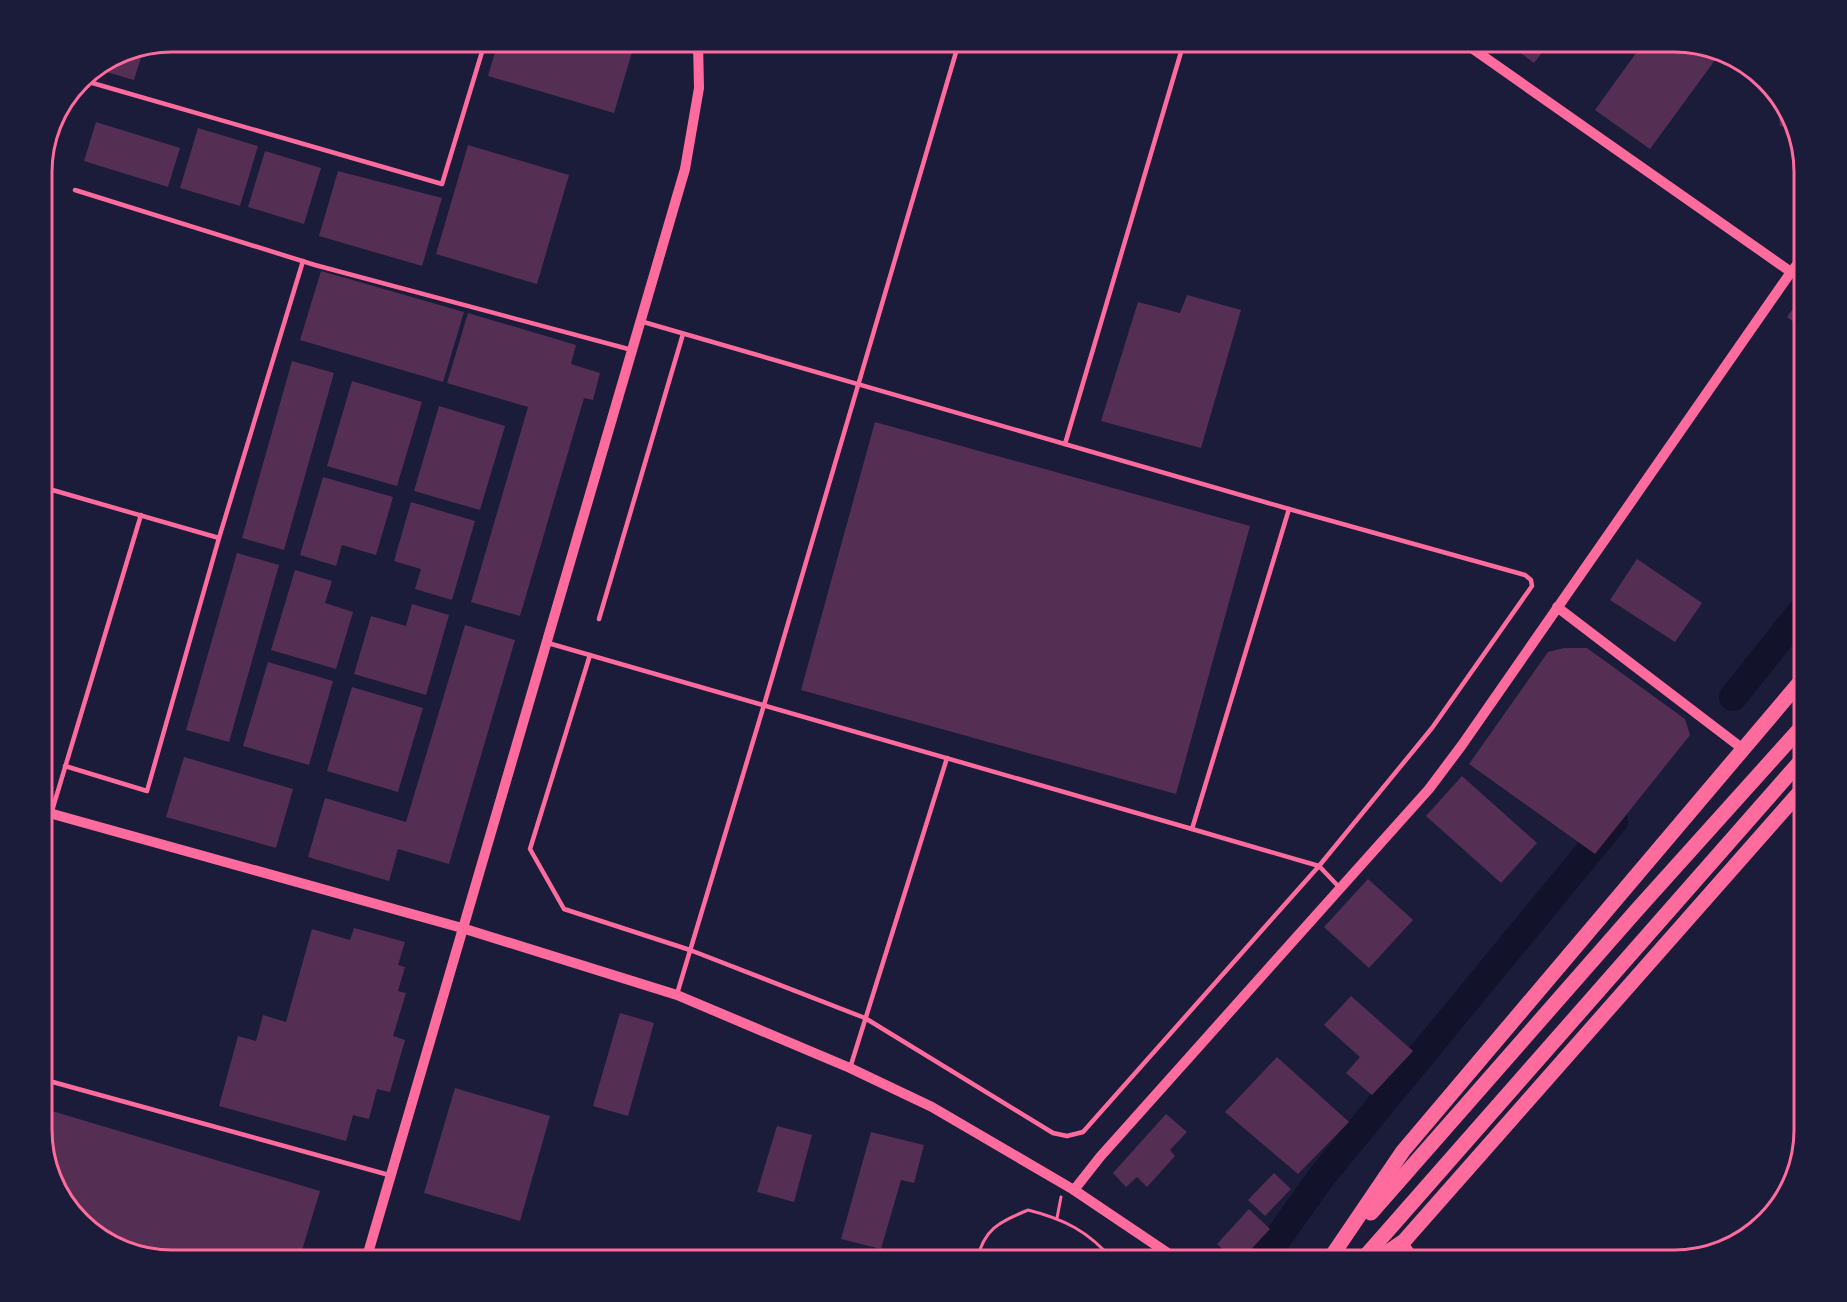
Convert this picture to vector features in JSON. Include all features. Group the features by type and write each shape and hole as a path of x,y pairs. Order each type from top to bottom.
{"highway":[{"path":"1336,1250 1403,1151 1794,689"},
{"path":"1338,1250 1794,735"},
{"path":"1371,1250 1794,768"},
{"path":"1391,1250 1404,1241 1794,798"}],"street":[{"path":"369,1250 685,169 699,88 698,52"},
{"path":"1477,52 1791,272"},
{"path":"1074,1190 1100,1157 1429,789 1794,268"},
{"path":"1557,607 1743,749"},
{"path":"53,815 462,928 677,995 850,1068 932,1107 1074,1190 1163,1250"},
{"path":"1404,1241 1411,1250"}],"lane":[{"path":"92,83 442,184 482,52"},
{"path":"677,995 956,52"},
{"path":"1065,444 1181,52"},
{"path":"75,190 303,261 632,350"},
{"path":"65,766 147,791 219,538 303,261"},
{"path":"590,655 530,849 564,909 690,950 865,1018 1053,1133 1067,1136 1083,1132 1319,866 1432,728 1532,586 1532,580 1525,575 640,321"},
{"path":"599,619 683,334"},
{"path":"53,490 219,538"},
{"path":"1192,829 1289,509"},
{"path":"53,797 65,766 141,515"},
{"path":"546,642 1319,866 1340,889"},
{"path":"850,1068 947,758"},
{"path":"53,1082 390,1176"}],"path":[{"path":"1057,1218 1060,1211 1062,1183"},
{"path":"980,1250 981,1244 996,1224 1028,1210 1067,1222 1105,1250"}],"building":[{"path":"495,52 632,52 614,113 488,76"},
{"path":"1519,52 1542,52 1534,63"},
{"path":"1637,52 1675,52 1715,60 1650,149 1595,110"},
{"path":"141,57 134,80 107,72"},
{"path":"1779,114 1785,126 1780,126"},
{"path":"96,122 180,148 168,187 84,161"},
{"path":"198,128 258,146 240,206 180,188"},
{"path":"468,145 569,175 537,284 436,254"},
{"path":"265,151 321,168 304,224 248,207"},
{"path":"338,171 442,198 422,266 319,236"},
{"path":"321,271 464,312 443,382 300,340"},
{"path":"1187,295 1241,310 1201,448 1101,421 1138,302 1180,313"},
{"path":"1794,307 1794,322 1787,317"},
{"path":"468,313 576,345 571,364 600,373 593,400 584,398 520,616 471,602 528,407 447,383"},
{"path":"292,361 334,373 284,550 242,538"},
{"path":"352,381 422,402 397,486 327,466"},
{"path":"439,406 505,426 480,510 414,491"},
{"path":"875,422 1250,526 1176,794 801,690"},
{"path":"323,477 393,497 376,555 342,545 336,566 300,555"},
{"path":"411,502 475,521 452,600 415,589 421,569 394,561"},
{"path":"237,553 279,565 229,742 186,730"},
{"path":"1637,559 1702,603 1675,642 1610,600"},
{"path":"295,570 332,581 325,603 353,612 336,669 271,650"},
{"path":"412,604 449,615 426,695 354,674 371,616 406,626"},
{"path":"465,625 515,640 449,864 398,849 389,881 308,857 325,798 406,822"},
{"path":"1564,648 1587,648 1685,719 1690,735 1595,854 1469,764 1548,652"},
{"path":"268,662 333,681 309,765 243,746"},
{"path":"352,687 423,708 398,792 327,771"},
{"path":"184,757 293,789 276,848 166,817"},
{"path":"1462,776 1537,843 1501,883 1426,816"},
{"path":"1368,879 1413,920 1369,968 1324,927"},
{"path":"354,928 405,942 398,965 405,967 398,991 406,993 393,1036 405,1040 390,1092 377,1089 369,1119 353,1115 346,1141 219,1106 238,1036 256,1041 263,1015 286,1022 312,929 350,940"},
{"path":"1351,996 1413,1051 1372,1095 1346,1073 1360,1057 1324,1025"},
{"path":"620,1013 654,1023 628,1116 593,1106"},
{"path":"1277,1057 1349,1122 1298,1174 1225,1112"},
{"path":"455,1088 550,1116 520,1221 424,1193"},
{"path":"53,1111 320,1191 302,1250 172,1250 134,1243 99,1225 82,1209 69,1190 57,1161 53,1138"},
{"path":"1166,1114 1187,1132 1170,1150 1175,1156 1147,1187 1137,1177 1126,1187 1113,1173"},
{"path":"777,1126 812,1135 794,1202 757,1192"},
{"path":"871,1132 924,1145 914,1183 901,1180 881,1249 841,1239"},
{"path":"1274,1173 1291,1189 1265,1216 1248,1200"},
{"path":"1249,1209 1270,1229 1250,1250 1224,1250 1217,1244"}],"waterway":[{"path":"1733,697 1794,621"},
{"path":"1269,1250 1322,1176 1614,821"}]}
